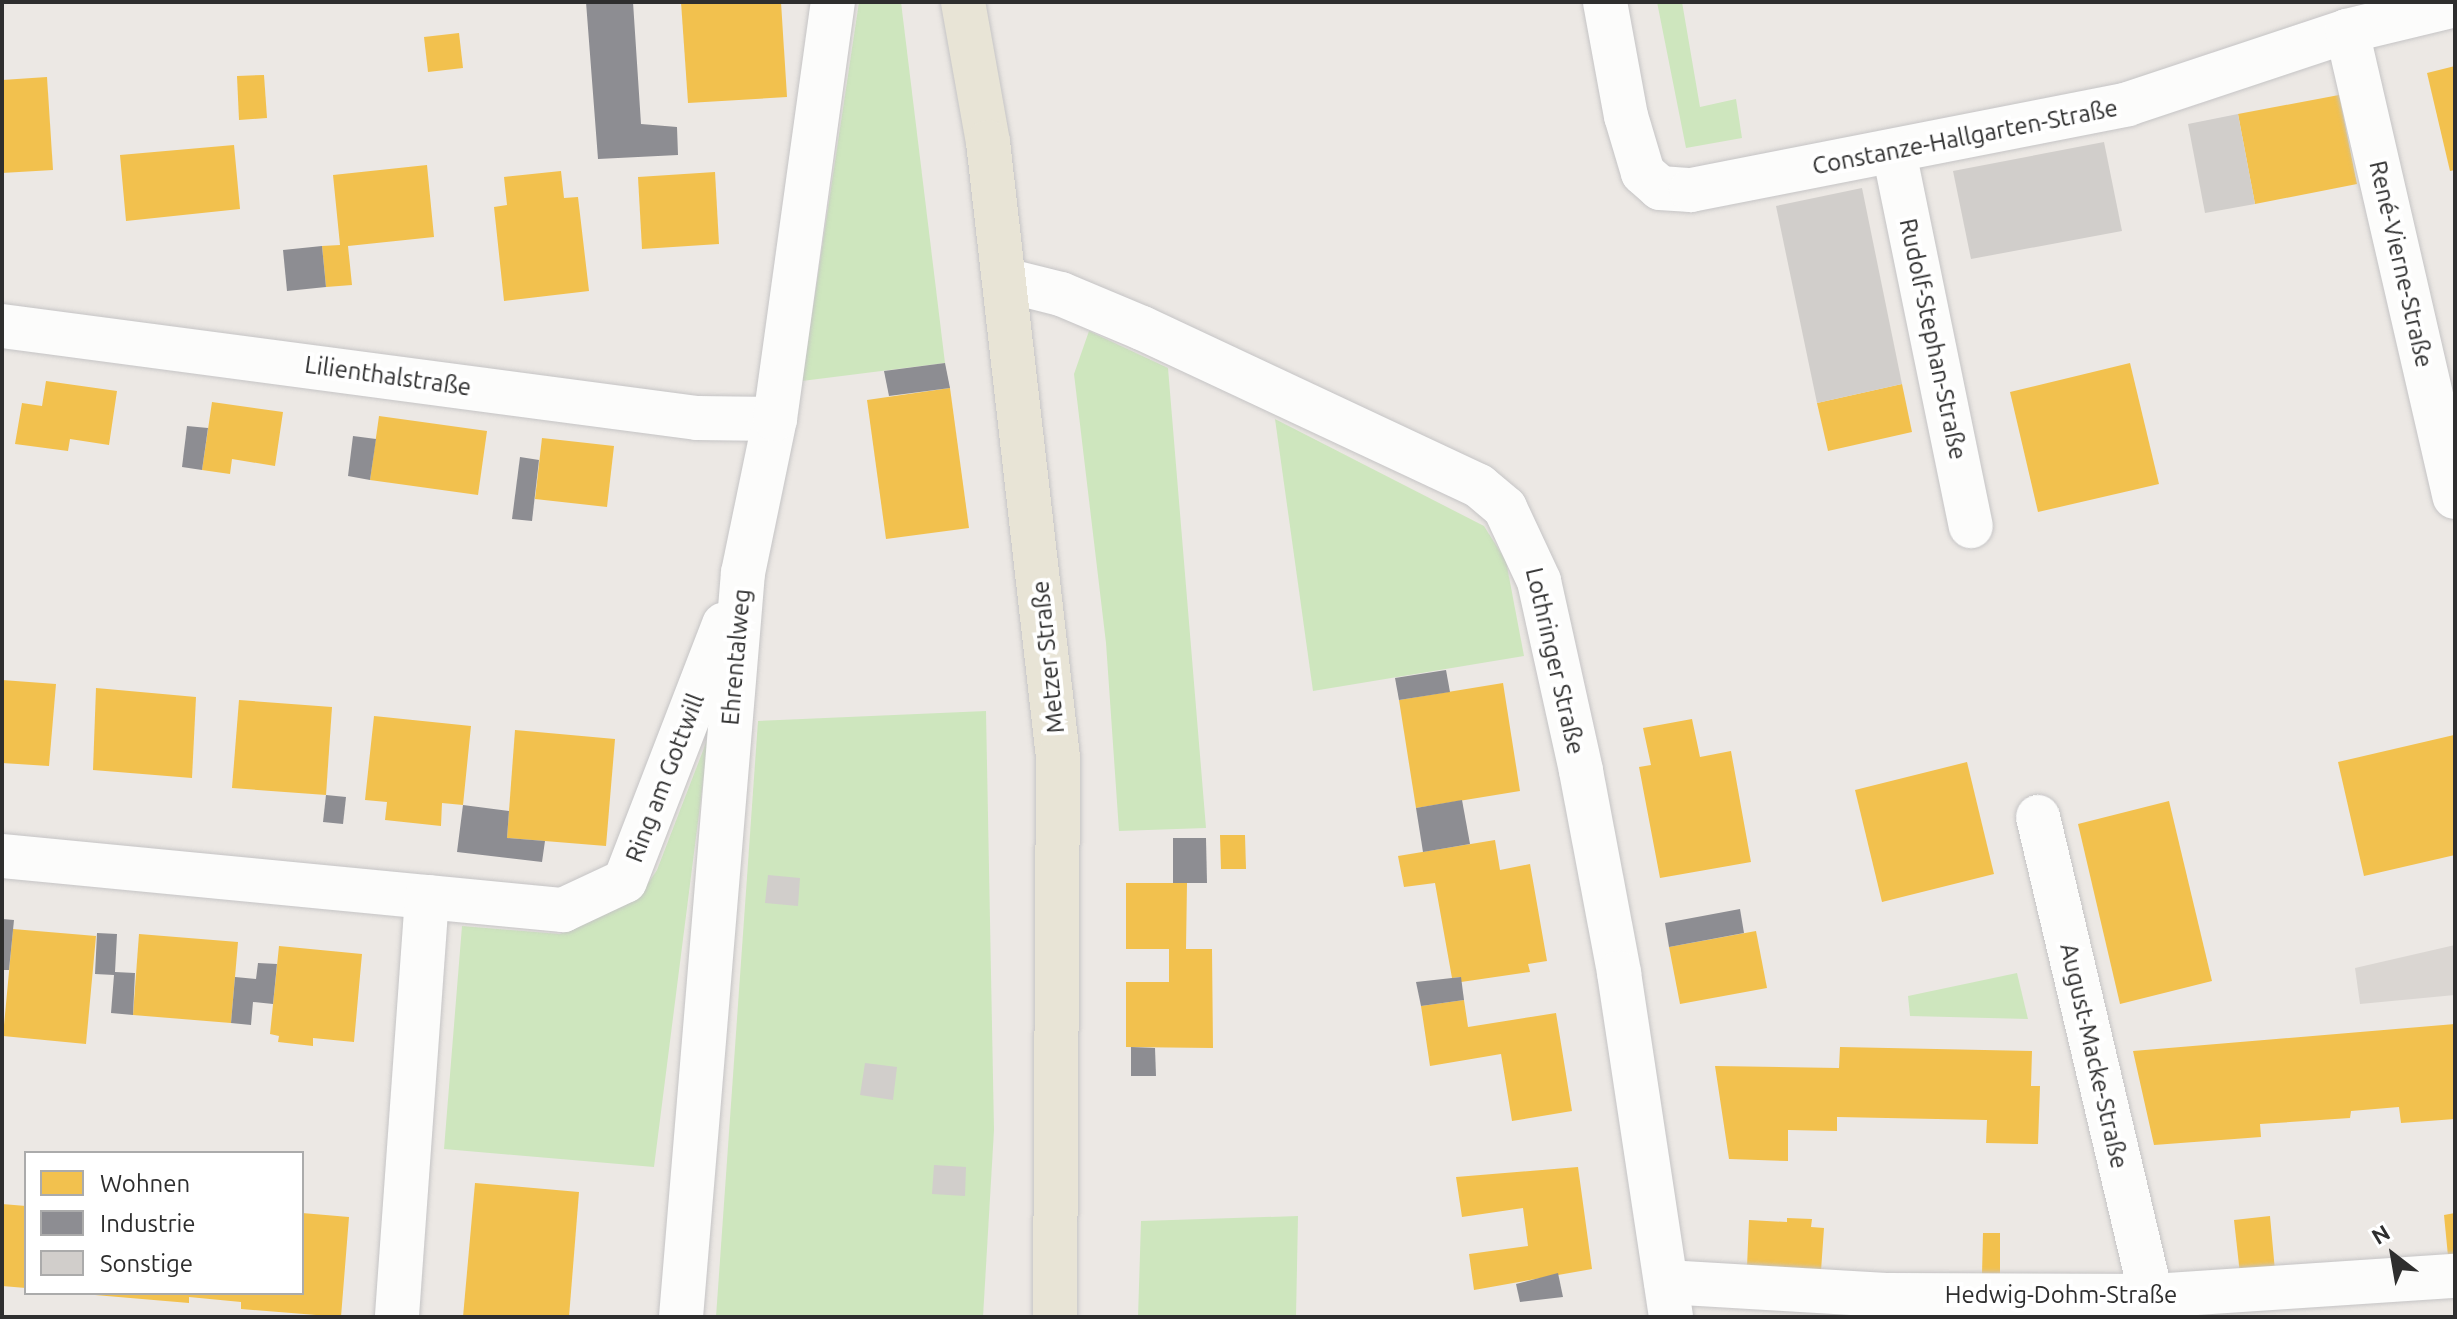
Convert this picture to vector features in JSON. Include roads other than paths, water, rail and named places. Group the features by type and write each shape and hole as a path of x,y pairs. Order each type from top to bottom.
{"main road":[{"name":"Metzer Straße","path":"963,2 1005,280 1058,757 1055,1317"}],"street":[{"name":"Ehrentalweg","path":"681,1317 743,573 775,419 833,2"},
{"name":"Constanze-Hallgarten-Straße","path":"1605,2 1634,152 1643,173 1660,188 1691,190 2128,104 2347,31 2455,5"},
{"name":"René-Vierne-Straße","path":"2347,31 2455,497"},
{"name":"Rudolf-Stephan-Straße","path":"1894,152 1971,526"},
{"name":"Lothringer Straße","path":"1005,280 1061,294 1142,328 1479,486 1505,508 1539,581 1581,771 1619,973 1668,1300"},
{"name":"Lilienthalstraße","path":"2,326 697,418 775,419"},
{"name":"Ring am Gottwill","path":"2,856 563,910 625,881 743,573"},
{"name":"August-Macke-Straße","path":"2038,817 2151,1296"},
{"path":"397,1317 427,897"},
{"name":"Hedwig-Dohm-Straße","path":"1668,1300 1886,1295 2151,1296 2455,1276"}]}
